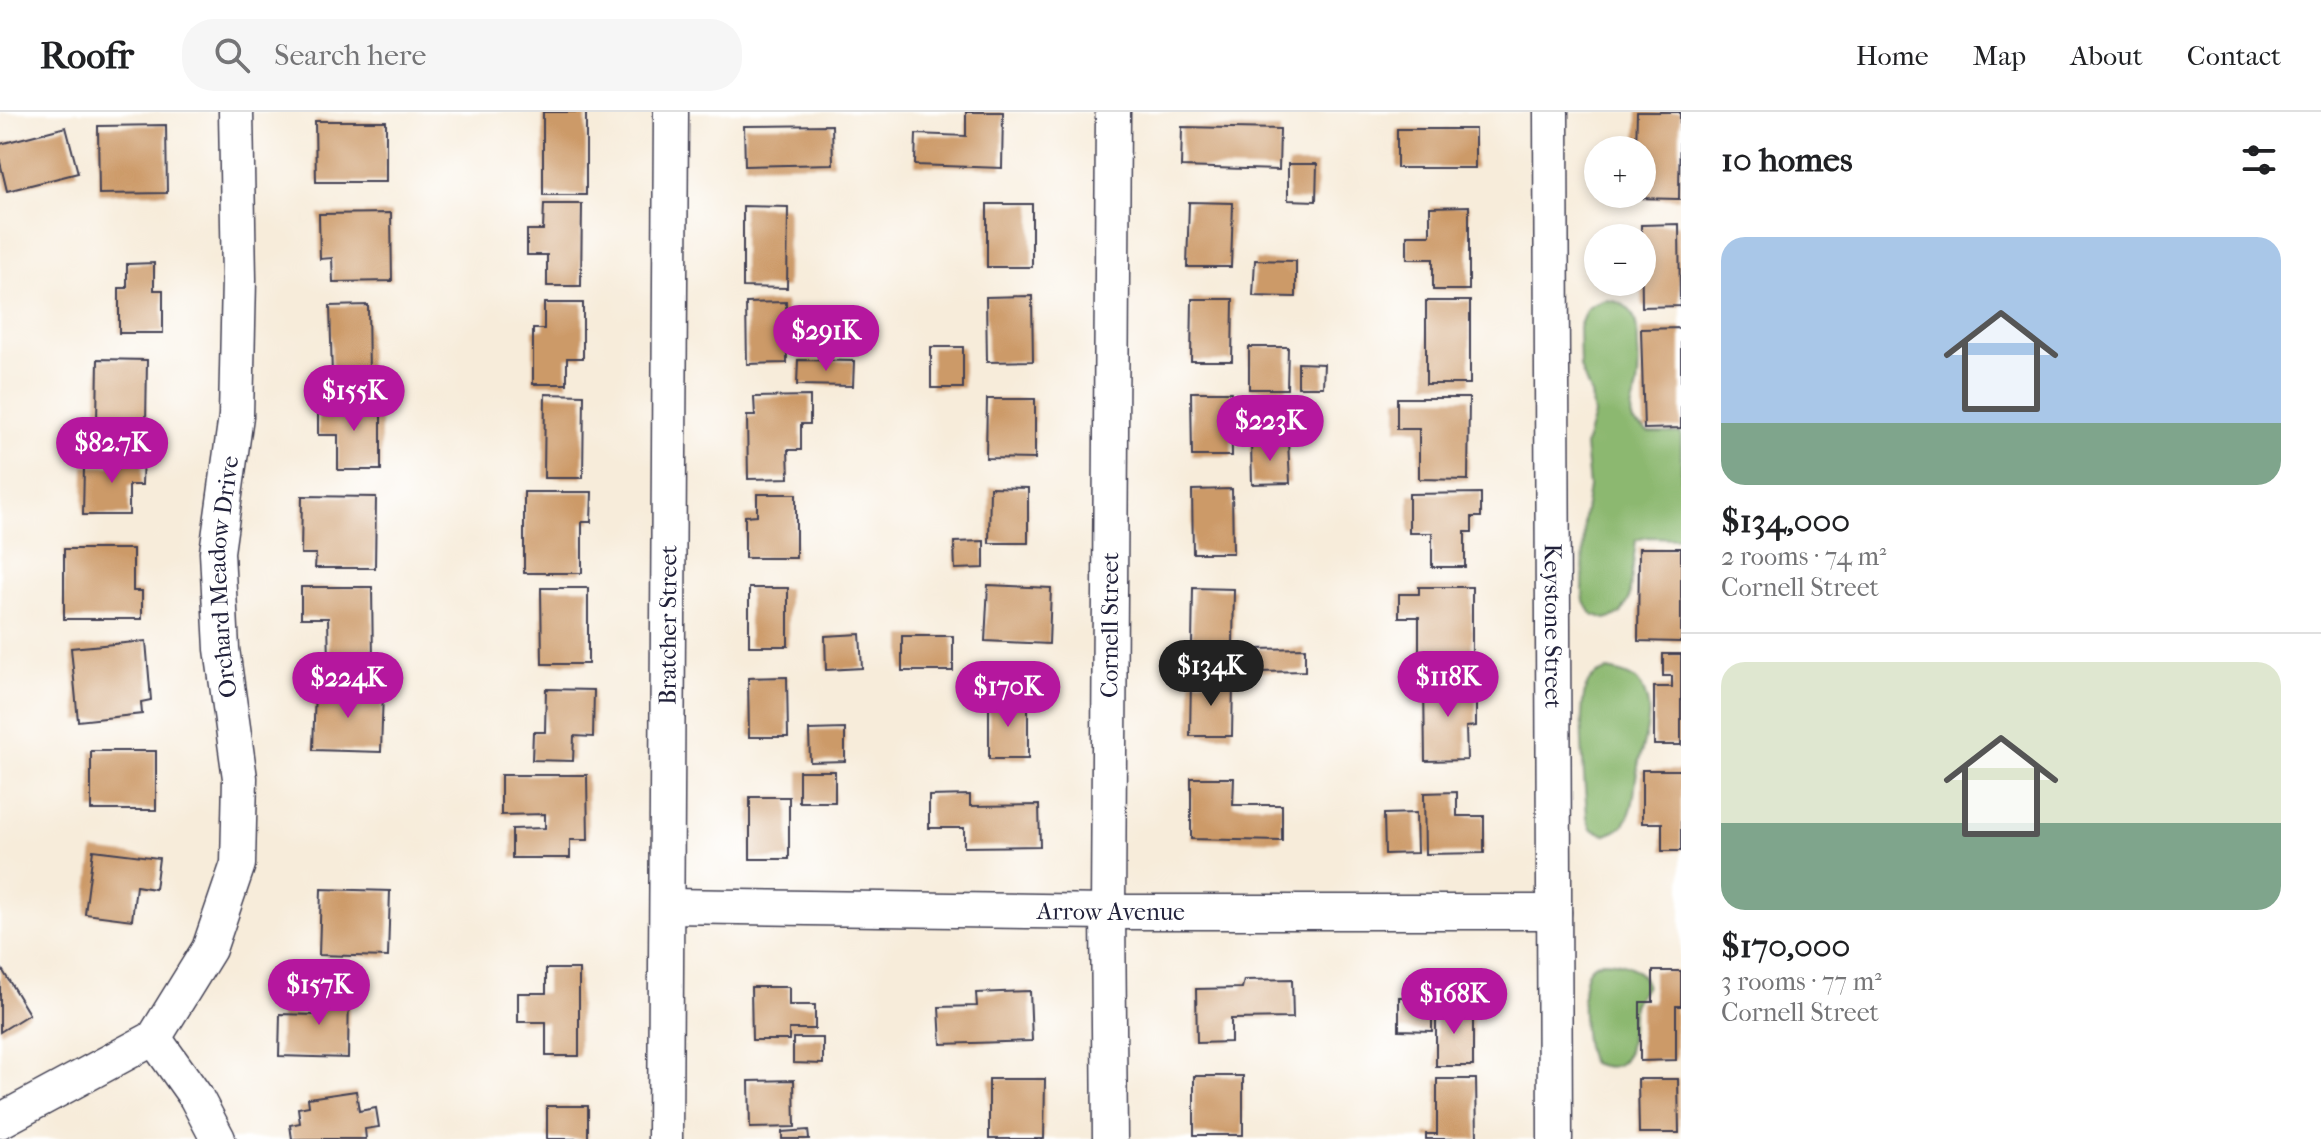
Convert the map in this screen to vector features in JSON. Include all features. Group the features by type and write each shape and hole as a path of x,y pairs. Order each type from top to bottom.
{"street":[{"name":"Orchard Meadow Drive","path":"0,1121 154,1038 209,949 238,864 240,778 222,649 217,552 236,416 239,279 236,112"},
{"name":"Bratcher Street","path":"665,1139 671,112"},
{"name":"Cornell Street","path":"1110,1139 1108,912 1113,112"},
{"name":"Keystone Street","path":"1551,112 1555,1139"},
{"name":"Arrow Avenue","path":"667,906 1108,912 1554,912"},
{"path":"154,1038 196,1097 218,1139"}],"green space":[{"path":"1605,300 1623,304 1635,322 1639,367 1632,408 1633,422 1649,433 1681,433 1681,538 1647,537 1636,540 1629,600 1621,614 1606,619 1592,614 1584,601 1583,591 1584,517 1589,487 1585,446 1594,415 1591,395 1580,367 1579,327 1586,310"},
{"path":"1608,670 1638,682 1646,697 1648,718 1629,816 1622,826 1606,835 1591,829 1587,818 1582,711 1588,683 1596,674"},
{"path":"1602,961 1628,966 1639,973 1646,984 1633,1006 1630,1039 1624,1059 1618,1065 1607,1067 1592,1063 1583,1019 1587,973"}],"building":[{"path":"543,112 586,112 586,195 543,195"},
{"path":"966,112 1003,112 1002,168 915,165 916,134 966,136"},
{"path":"1637,112 1680,112 1679,199 1656,198 1656,136 1636,136"},
{"path":"315,121 386,121 386,182 316,182"},
{"path":"166,125 167,193 99,194 98,126"},
{"path":"832,125 833,164 745,166 744,126"},
{"path":"66,127 78,173 7,191 0,162 0,144"},
{"path":"1182,127 1280,129 1279,170 1181,167"},
{"path":"1397,129 1475,129 1475,168 1397,168"},
{"path":"1288,164 1317,164 1316,201 1288,200"},
{"path":"1189,202 1233,203 1231,267 1187,267"},
{"path":"544,204 582,204 581,286 547,286 547,255 527,255 527,230 543,230"},
{"path":"987,204 1032,204 1032,267 987,267"},
{"path":"743,206 788,207 787,288 743,287"},
{"path":"1469,206 1469,290 1433,290 1433,259 1407,259 1407,235 1430,235 1430,207"},
{"path":"391,213 392,281 333,282 332,258 320,259 319,214"},
{"path":"1679,224 1680,306 1642,307 1642,296 1656,296 1656,225"},
{"path":"1255,260 1296,261 1296,297 1253,296"},
{"path":"154,263 154,290 163,290 163,333 119,333 119,288 127,288 127,264"},
{"path":"1032,296 1033,361 987,362 986,297"},
{"path":"1192,299 1233,299 1232,361 1191,361"},
{"path":"1426,301 1470,301 1470,384 1426,384"},
{"path":"786,302 787,363 747,364 746,303"},
{"path":"544,303 583,303 583,358 567,358 567,384 533,384 533,329 544,329"},
{"path":"368,305 369,375 332,376 330,306"},
{"path":"1681,328 1681,428 1644,429 1641,329"},
{"path":"931,347 963,347 963,388 931,388"},
{"path":"1249,347 1288,347 1287,389 1249,389"},
{"path":"98,359 147,360 146,424 97,423"},
{"path":"798,360 854,361 853,386 797,385"},
{"path":"1298,363 1324,364 1323,387 1298,387"},
{"path":"1191,392 1231,392 1232,456 1192,456"},
{"path":"545,394 584,395 583,478 544,478"},
{"path":"810,396 810,424 801,424 801,450 788,450 789,478 748,479 747,416 755,416 754,397"},
{"path":"1397,398 1469,398 1468,480 1419,479 1419,429 1397,429"},
{"path":"987,399 1035,399 1035,459 986,458"},
{"path":"318,402 381,403 381,470 338,470 338,435 318,435"},
{"path":"1288,441 1290,483 1252,484 1251,442"},
{"path":"113,452 143,452 142,485 129,485 129,515 83,515 84,466 113,466"},
{"path":"990,487 1028,488 1028,543 989,543"},
{"path":"1232,489 1233,553 1193,553 1192,490"},
{"path":"524,492 592,492 591,522 582,522 582,573 524,573"},
{"path":"1481,493 1481,517 1472,517 1472,532 1465,532 1465,567 1432,567 1432,533 1409,533 1409,494"},
{"path":"757,494 796,494 796,558 745,558 745,516 757,515"},
{"path":"302,496 376,497 375,568 315,568 316,554 301,554"},
{"path":"984,541 984,568 955,569 954,542"},
{"path":"1639,548 1681,548 1681,642 1638,641"},
{"path":"64,549 133,549 133,591 142,591 142,619 64,619"},
{"path":"988,585 1051,588 1049,644 985,641"},
{"path":"301,587 372,587 373,662 329,663 328,618 301,618"},
{"path":"1419,587 1472,587 1472,671 1419,671 1419,617 1399,617 1399,594 1419,594"},
{"path":"541,588 588,588 588,664 542,664"},
{"path":"749,588 788,588 788,646 749,646"},
{"path":"1193,588 1234,589 1233,645 1192,644"},
{"path":"860,634 862,668 826,670 825,636"},
{"path":"902,636 953,636 953,671 902,671"},
{"path":"146,641 151,700 141,702 142,714 78,721 71,648"},
{"path":"1305,648 1305,671 1255,672 1255,649"},
{"path":"1663,654 1681,654 1681,745 1654,745 1654,687 1672,687 1672,676 1663,676"},
{"path":"787,677 788,737 749,737 748,678"},
{"path":"996,677 998,694 967,698 965,681"},
{"path":"1191,680 1233,681 1232,736 1190,736"},
{"path":"1424,681 1476,681 1476,726 1466,727 1467,760 1425,761"},
{"path":"315,689 383,691 381,752 313,750"},
{"path":"546,689 594,690 593,737 574,736 573,761 532,760 533,732 545,732"},
{"path":"989,699 1028,699 1028,759 989,759"},
{"path":"845,729 845,761 810,762 809,730"},
{"path":"91,751 156,751 156,810 91,810"},
{"path":"1642,770 1681,770 1681,851 1662,851 1662,823 1642,823"},
{"path":"799,771 835,771 835,802 799,802"},
{"path":"501,775 587,775 588,840 570,840 570,858 512,858 512,829 545,828 545,814 501,815"},
{"path":"1191,778 1234,778 1233,805 1282,805 1282,841 1191,839"},
{"path":"1457,792 1457,816 1484,816 1484,853 1425,854 1424,793"},
{"path":"970,795 970,806 1039,805 1040,846 964,847 964,828 929,828 929,796"},
{"path":"750,797 789,797 789,859 750,859"},
{"path":"1416,813 1417,853 1385,854 1384,814"},
{"path":"93,850 159,858 155,889 136,886 132,920 85,914"},
{"path":"321,889 390,891 388,957 319,955"},
{"path":"0,966 29,1014 0,1032"},
{"path":"546,969 579,969 579,1056 546,1056 546,1022 518,1022 518,993 546,993"},
{"path":"1653,971 1681,971 1681,1006 1676,1006 1676,1060 1640,1061 1640,1002 1653,1002"},
{"path":"1292,979 1293,1018 1231,1019 1231,1042 1197,1043 1196,989 1242,988 1244,980"},
{"path":"316,985 349,985 348,1058 279,1056 280,1014 316,1015"},
{"path":"751,987 789,987 789,1005 815,1005 815,1029 789,1029 789,1040 752,1040"},
{"path":"1030,991 1032,1041 941,1044 939,1007 977,1006 976,993"},
{"path":"1399,997 1432,997 1432,1031 1399,1030"},
{"path":"1446,998 1461,998 1461,1012 1473,1012 1473,1066 1436,1066 1436,1012 1446,1012"},
{"path":"793,1038 823,1038 823,1064 793,1063"},
{"path":"1194,1076 1243,1076 1243,1135 1194,1135"},
{"path":"989,1079 1045,1079 1044,1139 989,1139"},
{"path":"1437,1079 1476,1079 1477,1139 1426,1139 1426,1134 1437,1134"},
{"path":"1638,1079 1678,1079 1679,1133 1639,1133"},
{"path":"794,1080 795,1127 750,1128 749,1081"},
{"path":"356,1091 359,1111 376,1108 379,1127 365,1129 366,1139 292,1139 290,1125 300,1123 298,1108 309,1106 308,1098"},
{"path":"547,1106 588,1106 588,1139 547,1139"},
{"path":"808,1130 809,1139 782,1139 782,1132"}]}
